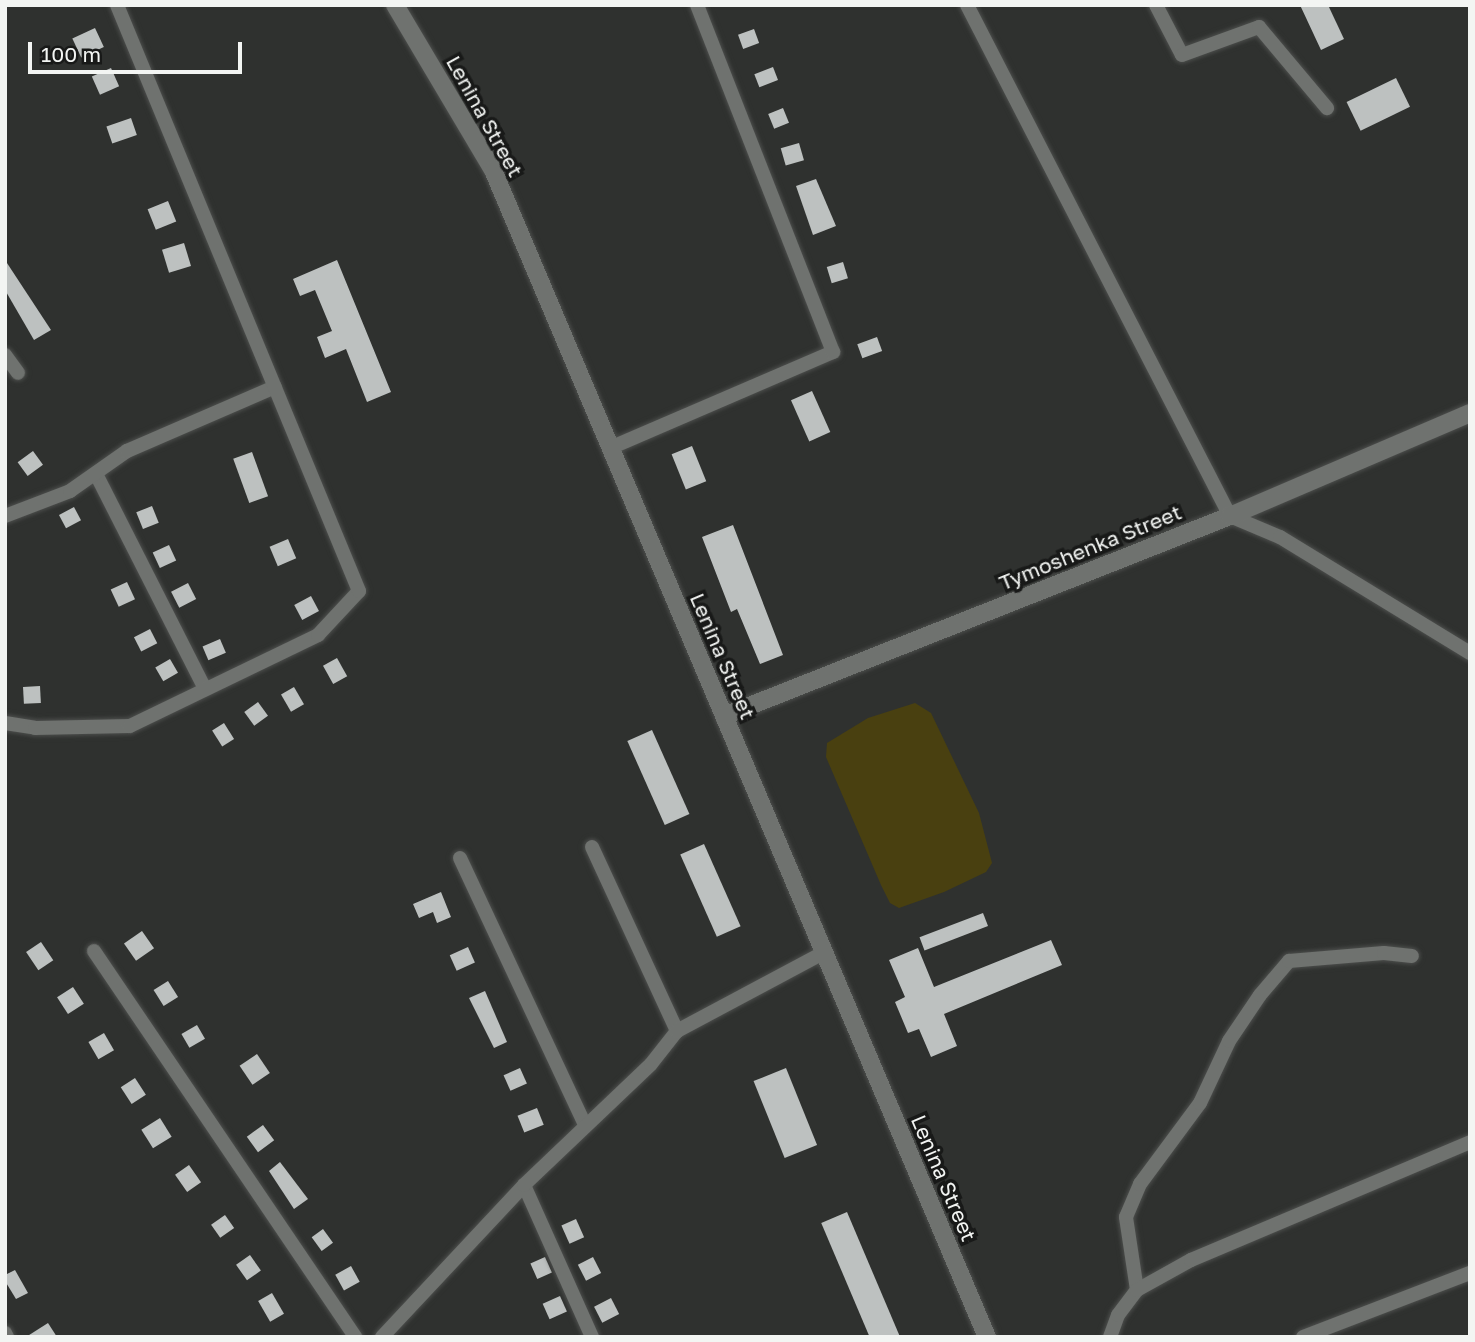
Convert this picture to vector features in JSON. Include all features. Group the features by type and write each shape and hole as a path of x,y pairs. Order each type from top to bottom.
{"street":[{"path":"5,723 35,728 130,726 318,635 359,591 117,5"},
{"name":"Lenina Street","path":"394,5 493,170 987,1337"},
{"path":"610,448 833,352 697,5"},
{"path":"967,5 1230,516 1280,537 1470,653"},
{"path":"1156,5 1182,55 1259,27 1327,108"},
{"path":"5,355 18,373"},
{"path":"5,516 70,491 127,451 275,387"},
{"name":"Tymoshenka Street","path":"724,716 1230,516 1470,413"},
{"path":"96,474 205,689"},
{"path":"592,846 677,1031"},
{"path":"460,858 585,1125"},
{"path":"94,951 355,1337"},
{"path":"383,1337 524,1185 650,1063 677,1031 823,953"},
{"path":"1137,1290 1126,1217 1140,1184 1200,1103 1229,1041 1260,995 1289,961 1384,953 1412,956"},
{"path":"1110,1337 1118,1315 1137,1290 1191,1260 1470,1142"},
{"path":"524,1185 592,1337"},
{"path":"1303,1337 1470,1273"}],"shaded area":[{"path":"915,703 931,713 979,813 992,863 986,872 944,892 899,908 890,903 881,885 826,757 827,743 868,718"}],"building":[{"path":"1300,5 1328,5 1344,39 1321,50"},
{"path":"95,28 104,47 81,58 72,39"},
{"path":"754,29 759,43 743,49 738,35"},
{"path":"773,67 778,80 759,87 754,74"},
{"path":"111,68 119,86 100,95 92,77"},
{"path":"1396,78 1410,107 1361,131 1347,102"},
{"path":"783,108 789,123 774,129 768,114"},
{"path":"131,118 137,135 112,143 106,126"},
{"path":"799,143 804,160 786,166 781,148"},
{"path":"816,179 836,226 813,235 796,186"},
{"path":"168,201 176,221 156,230 148,209"},
{"path":"184,243 191,266 169,273 162,250"},
{"path":"5,260 51,330 34,340 5,290"},
{"path":"337,260 391,392 367,402 346,349 325,358 317,337 332,331 315,290 300,296 293,279"},
{"path":"843,262 848,278 832,283 827,267"},
{"path":"877,337 882,351 862,358 857,344"},
{"path":"812,391 830,432 809,441 791,400"},
{"path":"692,446 706,481 686,489 672,454"},
{"path":"33,451 43,465 28,476 18,462"},
{"path":"252,452 268,496 249,503 233,459"},
{"path":"152,506 159,523 143,529 136,512"},
{"path":"74,507 81,520 66,528 59,515"},
{"path":"733,525 783,655 760,664 737,609 731,612 702,537"},
{"path":"288,539 296,558 278,566 270,547"},
{"path":"169,545 176,560 160,568 153,553"},
{"path":"127,582 135,599 119,607 111,590"},
{"path":"188,583 196,599 179,608 171,592"},
{"path":"311,596 319,611 302,620 294,605"},
{"path":"150,629 157,643 141,651 134,637"},
{"path":"220,639 226,653 208,660 203,646"},
{"path":"337,658 347,676 333,684 323,666"},
{"path":"170,659 178,673 163,681 155,668"},
{"path":"40,686 41,703 24,704 23,687"},
{"path":"294,687 304,704 291,712 281,694"},
{"path":"258,702 268,716 254,726 244,712"},
{"path":"224,723 234,739 222,747 212,730"},
{"path":"652,730 689,814 665,825 627,741"},
{"path":"704,844 741,926 717,937 680,855"},
{"path":"441,892 451,917 437,923 433,912 419,918 413,904"},
{"path":"983,913 988,926 925,950 920,937"},
{"path":"142,931 154,948 136,961 124,944"},
{"path":"1051,940 1062,965 944,1014 957,1046 931,1057 919,1029 908,1033 895,1002 905,997 889,960 918,948 934,987"},
{"path":"41,942 53,960 38,970 26,952"},
{"path":"468,947 475,963 457,971 450,955"},
{"path":"168,981 178,997 164,1006 154,990"},
{"path":"73,987 84,1004 68,1014 57,997"},
{"path":"485,991 507,1042 494,1048 469,998"},
{"path":"197,1025 205,1039 189,1048 181,1034"},
{"path":"104,1033 114,1050 98,1059 88,1042"},
{"path":"257,1054 270,1073 252,1085 240,1066"},
{"path":"520,1068 527,1084 510,1091 504,1075"},
{"path":"786,1068 817,1145 785,1158 754,1081"},
{"path":"135,1078 146,1095 132,1104 121,1087"},
{"path":"537,1108 544,1125 524,1133 518,1116"},
{"path":"160,1118 172,1137 153,1148 141,1130"},
{"path":"263,1125 274,1140 258,1152 247,1137"},
{"path":"280,1162 308,1199 294,1209 269,1171"},
{"path":"189,1165 201,1182 187,1192 175,1175"},
{"path":"847,1212 900,1336 870,1337 821,1223"},
{"path":"225,1215 234,1228 220,1238 211,1225"},
{"path":"576,1219 584,1237 570,1244 561,1226"},
{"path":"323,1229 333,1243 322,1251 312,1237"},
{"path":"250,1255 261,1271 247,1280 236,1265"},
{"path":"545,1257 552,1273 537,1279 530,1264"},
{"path":"593,1257 601,1273 586,1281 578,1265"},
{"path":"351,1266 360,1282 344,1290 335,1275"},
{"path":"15,1270 28,1293 16,1299 5,1281 5,1275"},
{"path":"272,1293 284,1314 270,1322 258,1301"},
{"path":"560,1296 567,1312 550,1319 543,1304"},
{"path":"611,1298 619,1314 602,1323 594,1307"},
{"path":"48,1323 57,1337 26,1337"}]}
